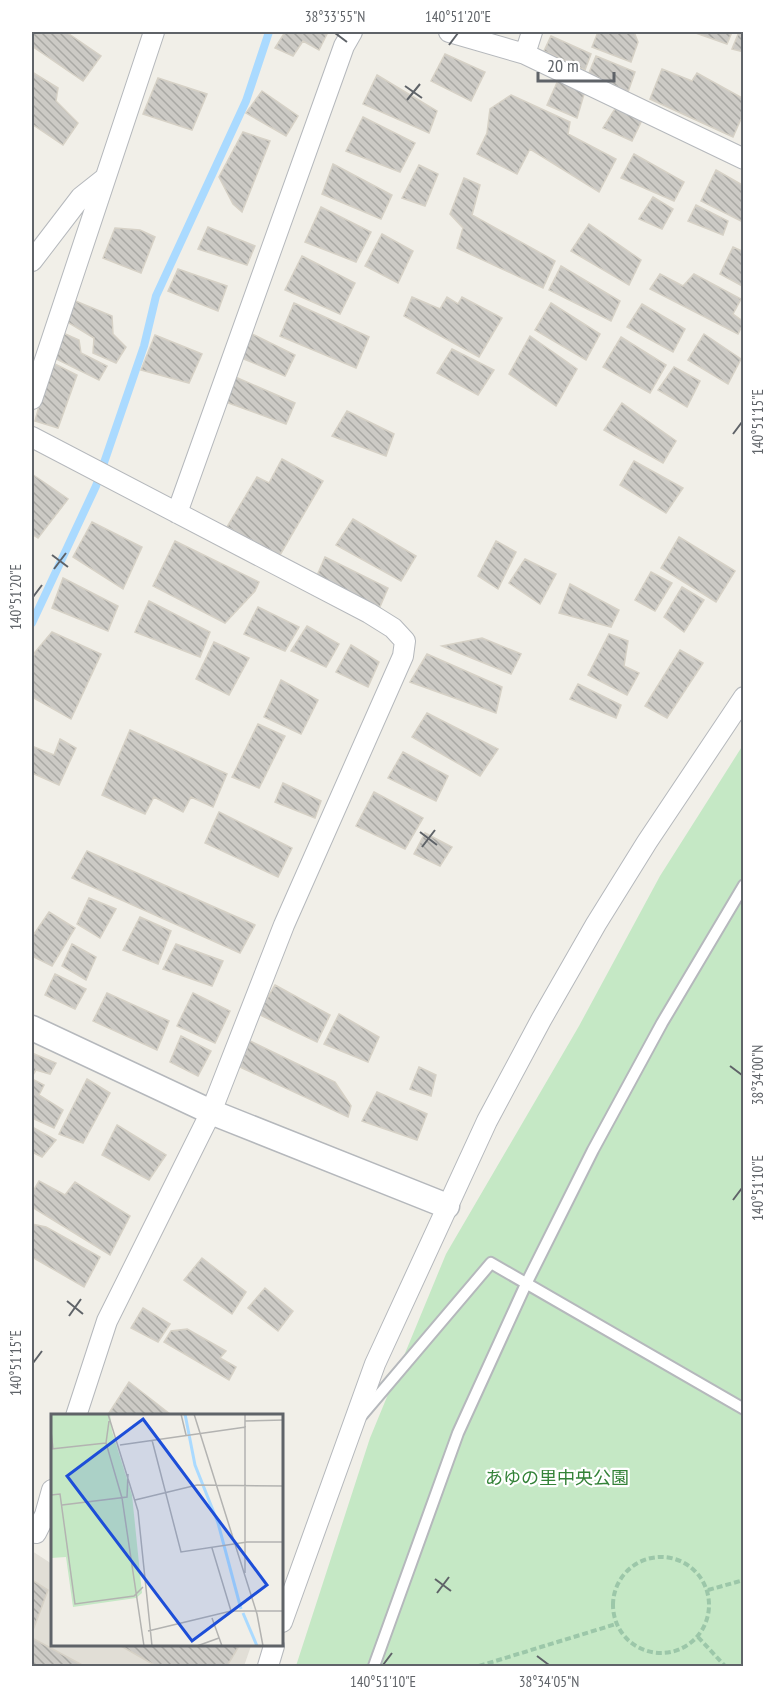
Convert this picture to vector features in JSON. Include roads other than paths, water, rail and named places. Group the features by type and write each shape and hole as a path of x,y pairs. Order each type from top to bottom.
{"street":[{"path":"32,399 154,32"},
{"path":"177,513 344,46 352,32"},
{"path":"449,32 525,54 744,159"},
{"path":"525,54 532,32"},
{"path":"32,261 81,197 105,178"},
{"path":"32,436 369,613 393,628 405,641 403,656 284,925 211,1112 107,1321 77,1414"},
{"path":"284,1617 375,1364 486,1121 596,924 647,842 744,697"},
{"path":"32,1028 211,1112 447,1206"},
{"path":"32,1531 36,1533 49,1517 51,1499"},
{"path":"268,1666 274,1647"}],"lane":[{"path":"374,1666 458,1433 525,1284 593,1150 662,1023 744,885"},
{"path":"356,1422 491,1263 744,1410"}],"waterway":[{"path":"32,623 96,486 144,346 156,296 246,101 269,32"}],"park label":[{"name":"あゆの里中央公園","path":"557,1478"}]}
